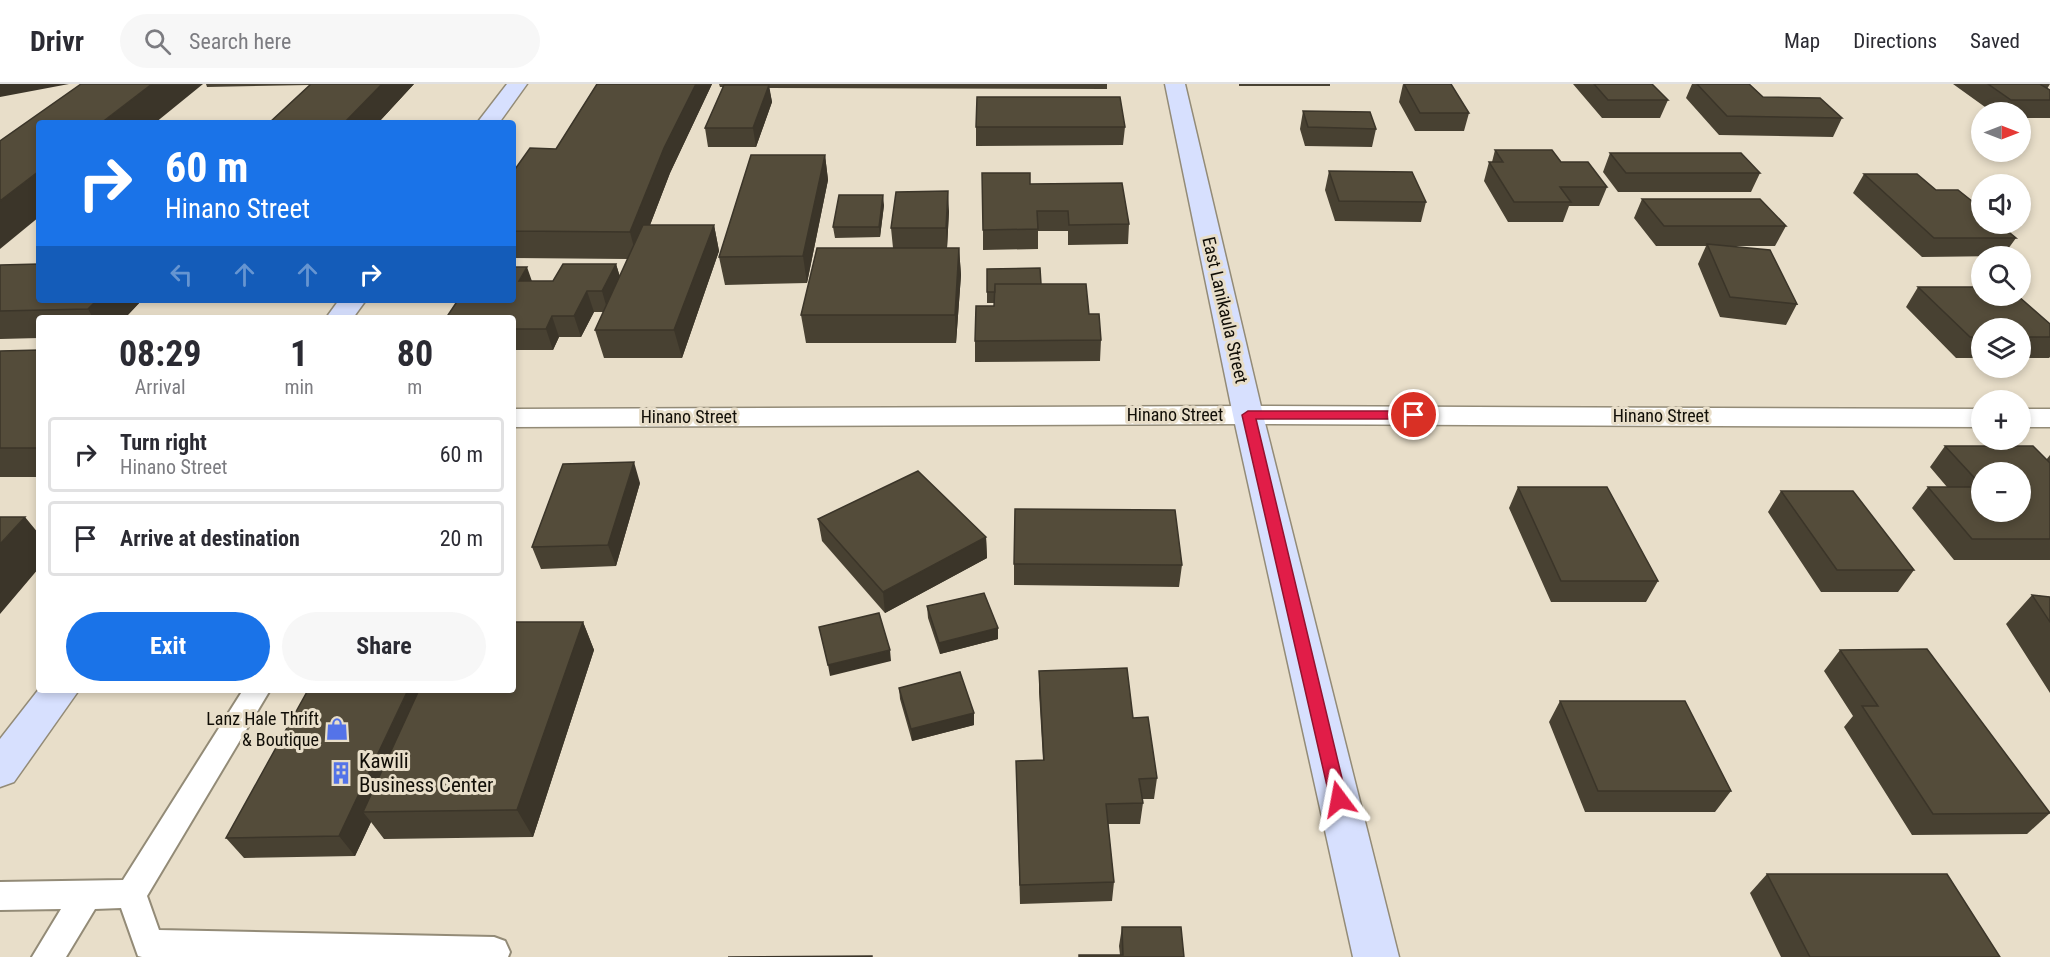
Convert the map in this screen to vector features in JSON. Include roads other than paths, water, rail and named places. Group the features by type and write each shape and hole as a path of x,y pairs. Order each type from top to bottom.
{"street":[{"path":"490,120 518,84"},
{"name":"East Lanikaula Street","path":"1174,84 1248,415 1376,957"},
{"path":"341,315 351,303"},
{"name":"Hinano Street","path":"516,418 1248,415 1971,417"},
{"path":"2031,418 2050,418"},
{"path":"0,770 58,693"}],"lane":[{"path":"131,894 255,693"},
{"path":"0,896 131,894"},
{"path":"131,894 148,945 494,952 492,957"},
{"path":"48,957 87,895"}],"place":[{"name":"Lanz Hale Thrift & Boutique","path":"337,729"},
{"name":"Kawili Business Center","path":"341,773"}]}
